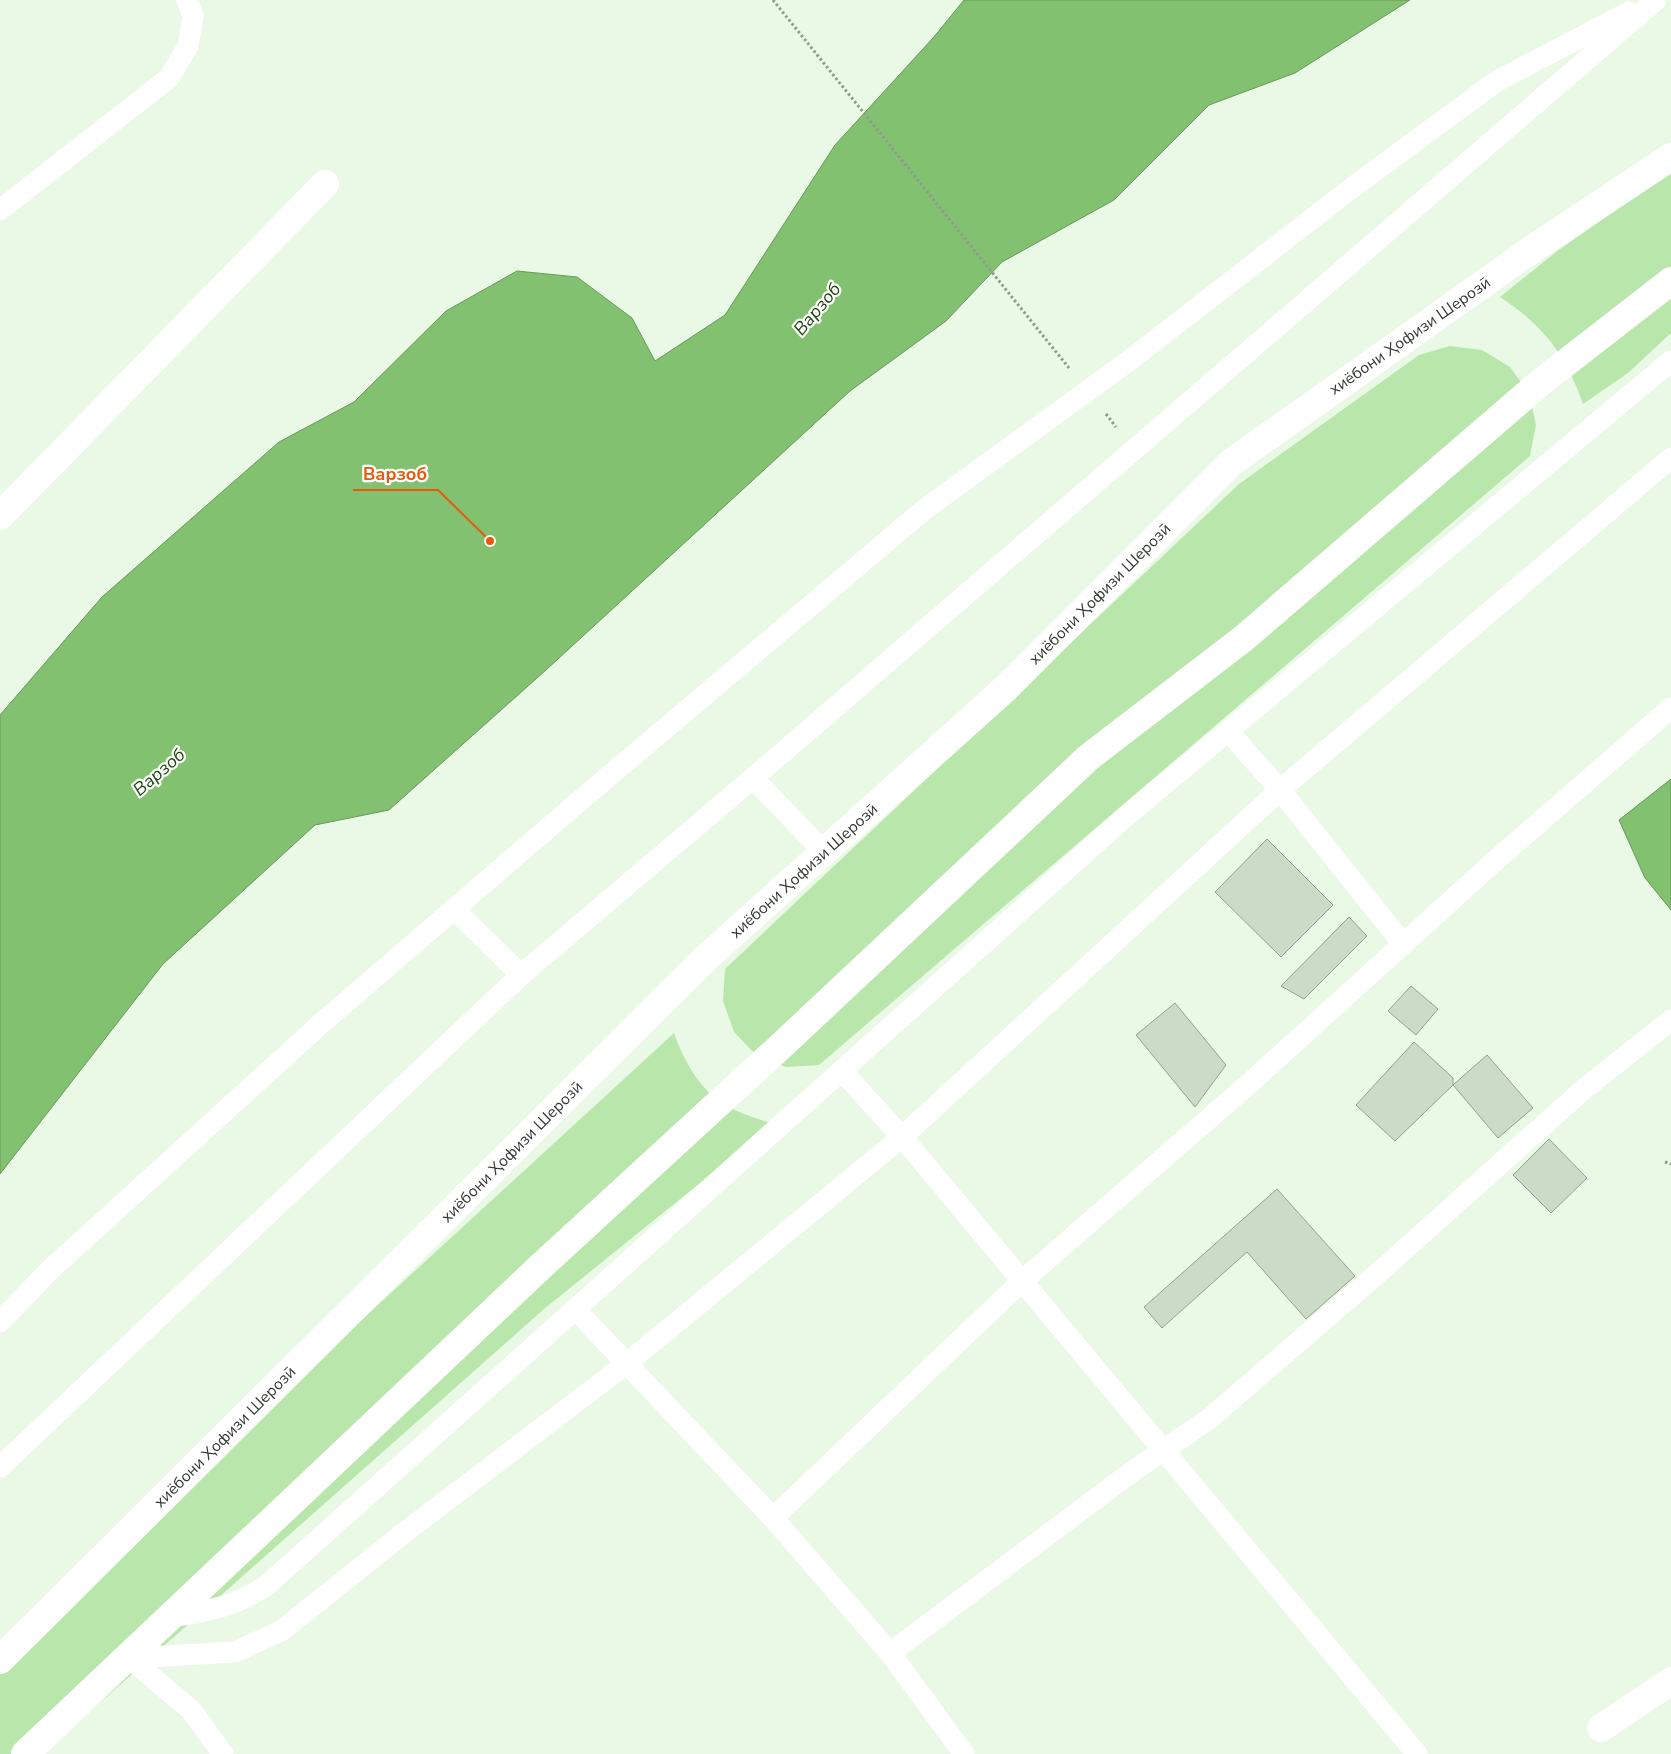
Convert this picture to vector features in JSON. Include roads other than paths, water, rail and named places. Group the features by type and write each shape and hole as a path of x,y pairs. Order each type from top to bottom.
{"main road":[{"name":"хиёбони Ҳофизи Шерозӣ","path":"0,1660 706,959 1006,688 1232,462 1526,254 1671,158"},
{"path":"0,516 324,184"},
{"path":"25,1754 538,1270 782,1046 1089,757 1244,638 1541,382 1671,281"},
{"path":"1601,1728 1671,1681"}],"lane":[{"path":"0,210 169,78 188,46 193,16 187,0"},
{"path":"0,1322 51,1270 309,1034 925,509 1130,360 1353,187 1497,81 1652,0"},
{"path":"0,1467 521,975 753,778 1656,0"},
{"path":"171,1617 216,1610 245,1600 266,1586 1125,818 1671,361"},
{"path":"128,1658 234,1652 281,1631 409,1529 626,1364 902,1137 1280,790 1671,458"},
{"path":"773,1518 1021,1282 1251,1082 1403,944 1671,708"},
{"path":"1228,731 1280,790 1403,944"},
{"path":"753,778 824,852"},
{"path":"454,909 521,975"},
{"path":"890,1653 1164,1450 1209,1419 1376,1275 1584,1089 1671,1020"},
{"path":"842,1070 902,1137 1021,1282 1164,1450 1417,1754"},
{"path":"575,1309 773,1518 890,1653 964,1754"},
{"path":"128,1658 191,1710 224,1754"}],"water":[{"path":"964,0 1410,0 1295,73 1209,105 1114,200 1002,262 946,321 850,391 546,670 389,810 315,825 163,964 0,1174 0,715 102,597 279,442 354,402 446,311 517,271 577,277 632,318 655,361 725,315 835,145 933,38"},
{"path":"1671,779 1671,910 1645,878 1619,820"}],"place":[{"name":"Варзоб","path":"490,541"}]}
